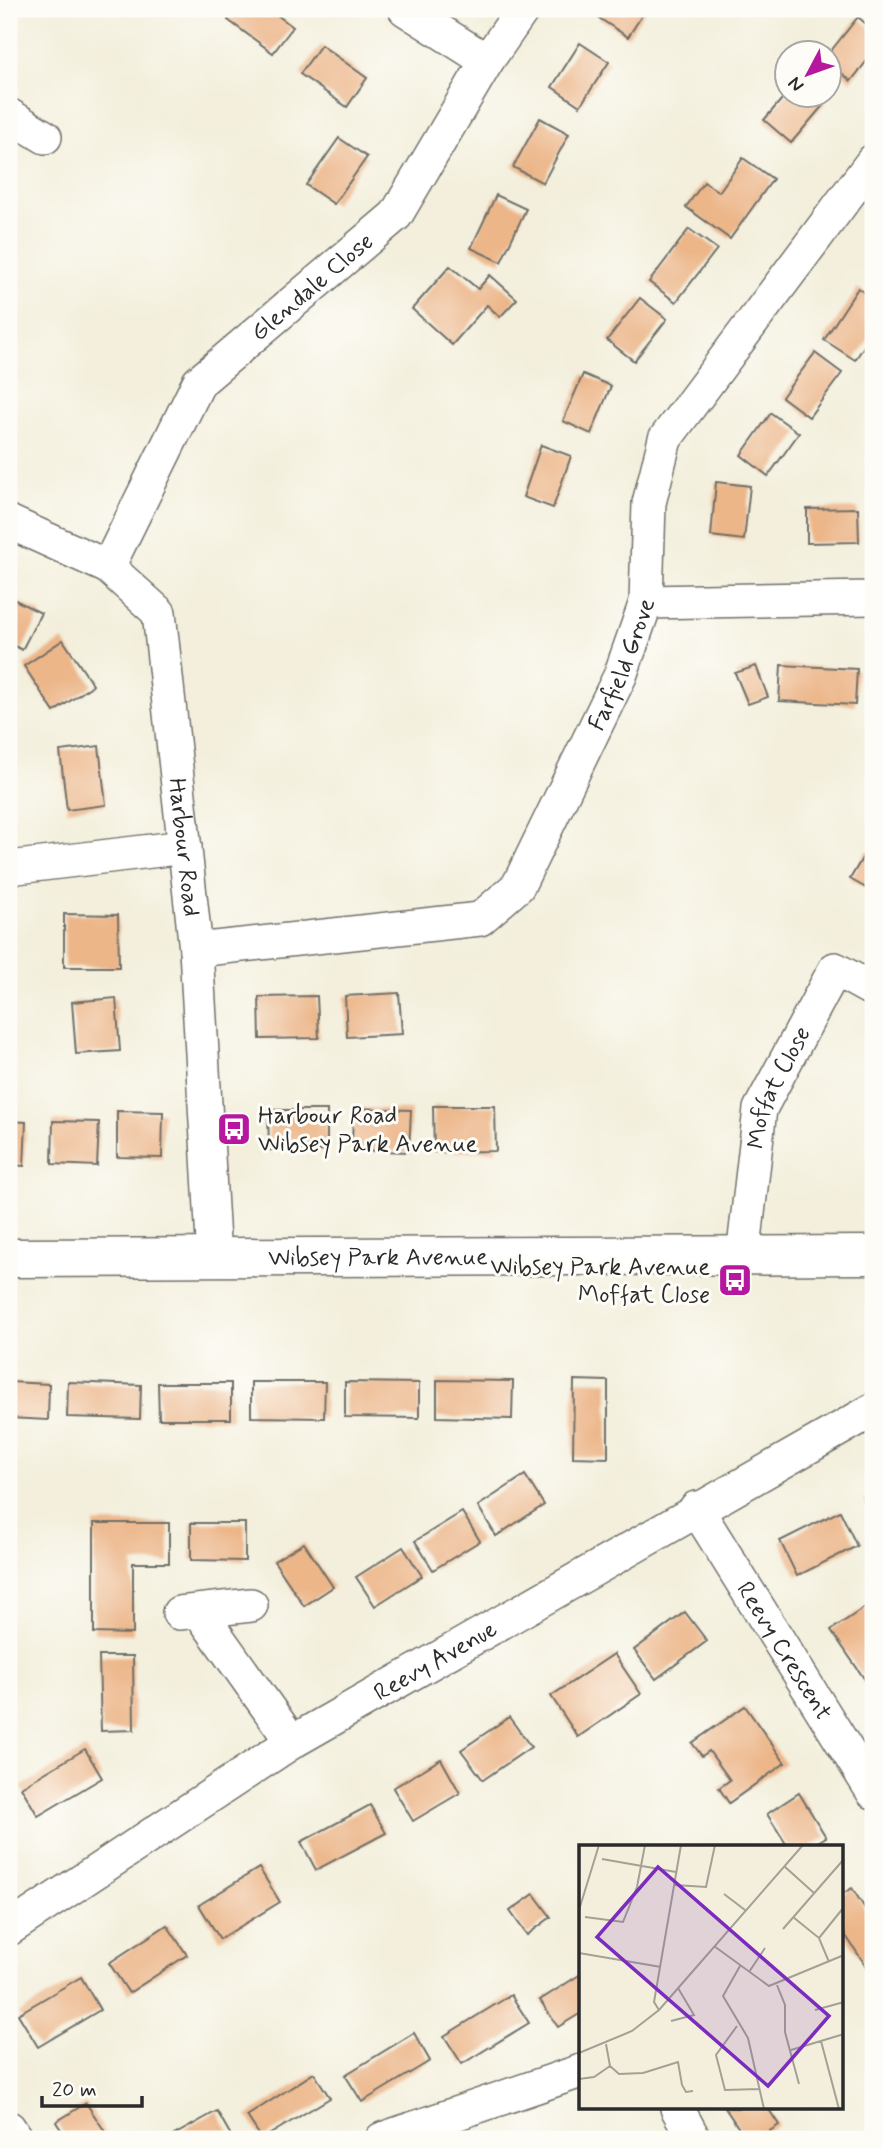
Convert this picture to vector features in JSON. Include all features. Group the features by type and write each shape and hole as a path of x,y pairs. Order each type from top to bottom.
{"street":[{"path":"405,9 487,61"},
{"name":"Glendale Close","path":"108,568 199,382 396,215 487,61 523,9"},
{"path":"9,115 45,137"},
{"name":"Farfield Grove","path":"196,950 480,919 518,886 620,676 646,602 649,503 665,439 873,161"},
{"name":"Harbour Road","path":"9,522 108,568 159,613 196,950 214,1259"},
{"path":"646,602 873,598"},
{"path":"9,868 185,847"},
{"name":"Moffat Close","path":"743,1257 760,1108 835,970 873,990"},
{"name":"Wibsey Park Avenue","path":"9,1258 873,1255"},
{"name":"Reevy Avenue","path":"14,1913 292,1742 696,1508 873,1410"},
{"name":"Reevy Crescent","path":"696,1508 873,1792"},
{"path":"251,1605 188,1612 292,1742"},
{"path":"382,2139 579,2072"},
{"path":"678,2110 694,2139"},
{"path":"9,2128 16,2139"}],"building":[{"path":"236,9 269,9 293,27 273,53 228,20"},
{"path":"605,9 646,9 628,37 599,18"},
{"path":"858,17 873,30 873,53 851,81 844,75 844,38 841,38"},
{"path":"580,43 609,62 580,106 552,87"},
{"path":"321,45 367,78 347,107 300,74"},
{"path":"774,108 821,108 791,143 764,120"},
{"path":"540,118 569,134 543,183 513,167"},
{"path":"339,138 367,157 334,204 306,185"},
{"path":"743,158 773,179 730,239 686,207 704,182 719,192"},
{"path":"496,195 526,209 501,262 471,248"},
{"path":"689,229 717,249 676,302 649,282"},
{"path":"450,266 478,289 490,275 517,299 500,317 487,305 452,345 412,309"},
{"path":"858,288 873,299 873,333 855,360 824,340"},
{"path":"640,298 667,319 634,361 607,340"},
{"path":"815,353 842,373 809,417 782,397"},
{"path":"583,374 611,386 591,434 563,421"},
{"path":"771,413 799,433 768,476 741,455"},
{"path":"541,445 571,456 553,508 523,497"},
{"path":"716,482 750,486 744,540 711,536"},
{"path":"858,508 859,542 807,543 807,509"},
{"path":"9,597 41,613 22,650 9,643"},
{"path":"63,640 93,685 54,712 24,666"},
{"path":"781,665 857,669 855,705 779,701"},
{"path":"756,666 768,697 748,704 735,673"},
{"path":"99,746 106,805 67,810 60,751"},
{"path":"867,850 873,854 873,892 850,879"},
{"path":"64,914 118,915 119,967 64,967"},
{"path":"399,993 402,1034 347,1037 345,996"},
{"path":"317,996 319,1038 260,1039 259,997"},
{"path":"116,998 120,1051 76,1054 72,1002"},
{"path":"433,1106 495,1106 496,1151 434,1152"},
{"path":"353,1108 411,1110 409,1152 352,1150"},
{"path":"268,1110 327,1110 327,1151 269,1150"},
{"path":"117,1111 163,1112 162,1158 117,1157"},
{"path":"9,1121 26,1122 24,1166 9,1165"},
{"path":"53,1121 99,1122 97,1166 52,1164"},
{"path":"437,1380 513,1381 512,1419 437,1417"},
{"path":"574,1380 608,1381 608,1458 573,1457"},
{"path":"9,1382 49,1384 48,1420 9,1418"},
{"path":"68,1382 141,1385 140,1419 67,1417"},
{"path":"251,1382 325,1382 324,1418 251,1417"},
{"path":"345,1382 419,1383 419,1418 345,1417"},
{"path":"158,1383 231,1383 231,1419 159,1419"},
{"path":"525,1475 544,1505 496,1536 478,1506"},
{"path":"873,1495 873,1517 864,1500"},
{"path":"840,1511 857,1546 797,1576 780,1541"},
{"path":"462,1512 480,1541 433,1570 415,1541"},
{"path":"94,1523 169,1523 169,1563 133,1563 133,1634 94,1633"},
{"path":"191,1523 245,1523 245,1561 191,1560"},
{"path":"304,1543 333,1587 304,1606 274,1561"},
{"path":"403,1547 422,1576 375,1606 356,1577"},
{"path":"873,1602 873,1685 870,1687 831,1630"},
{"path":"685,1612 707,1641 656,1679 634,1650"},
{"path":"614,1654 641,1694 578,1737 551,1696"},
{"path":"99,1656 133,1656 134,1730 101,1731"},
{"path":"745,1706 785,1763 729,1803 719,1788 730,1780 709,1751 702,1756 692,1743"},
{"path":"509,1717 531,1747 483,1780 461,1750"},
{"path":"85,1749 102,1778 38,1816 21,1787"},
{"path":"441,1759 460,1793 413,1821 393,1788"},
{"path":"799,1793 826,1837 813,1845 787,1845 767,1814"},
{"path":"370,1805 386,1833 316,1870 301,1842"},
{"path":"259,1868 280,1902 220,1939 199,1905"},
{"path":"852,1888 873,1921 873,1966 868,1969 844,1933 844,1893"},
{"path":"534,1894 551,1917 527,1935 510,1911"},
{"path":"167,1925 187,1955 129,1993 109,1963"},
{"path":"579,1975 579,2014 558,2027 540,2000"},
{"path":"81,1977 100,2010 38,2047 18,2014"},
{"path":"511,1995 529,2023 462,2064 444,2036"},
{"path":"414,2033 430,2061 362,2102 345,2075"},
{"path":"314,2073 330,2098 262,2139 247,2116"},
{"path":"86,2103 110,2139 67,2139 56,2122"},
{"path":"726,2110 769,2110 779,2125 757,2139 746,2139"},
{"path":"217,2111 233,2139 167,2139"}],"place":[{"name":"Harbour Road Wibsey Park Avenue","path":"234,1129"},
{"name":"Wibsey Park Avenue Moffat Close","path":"735,1280"}]}
